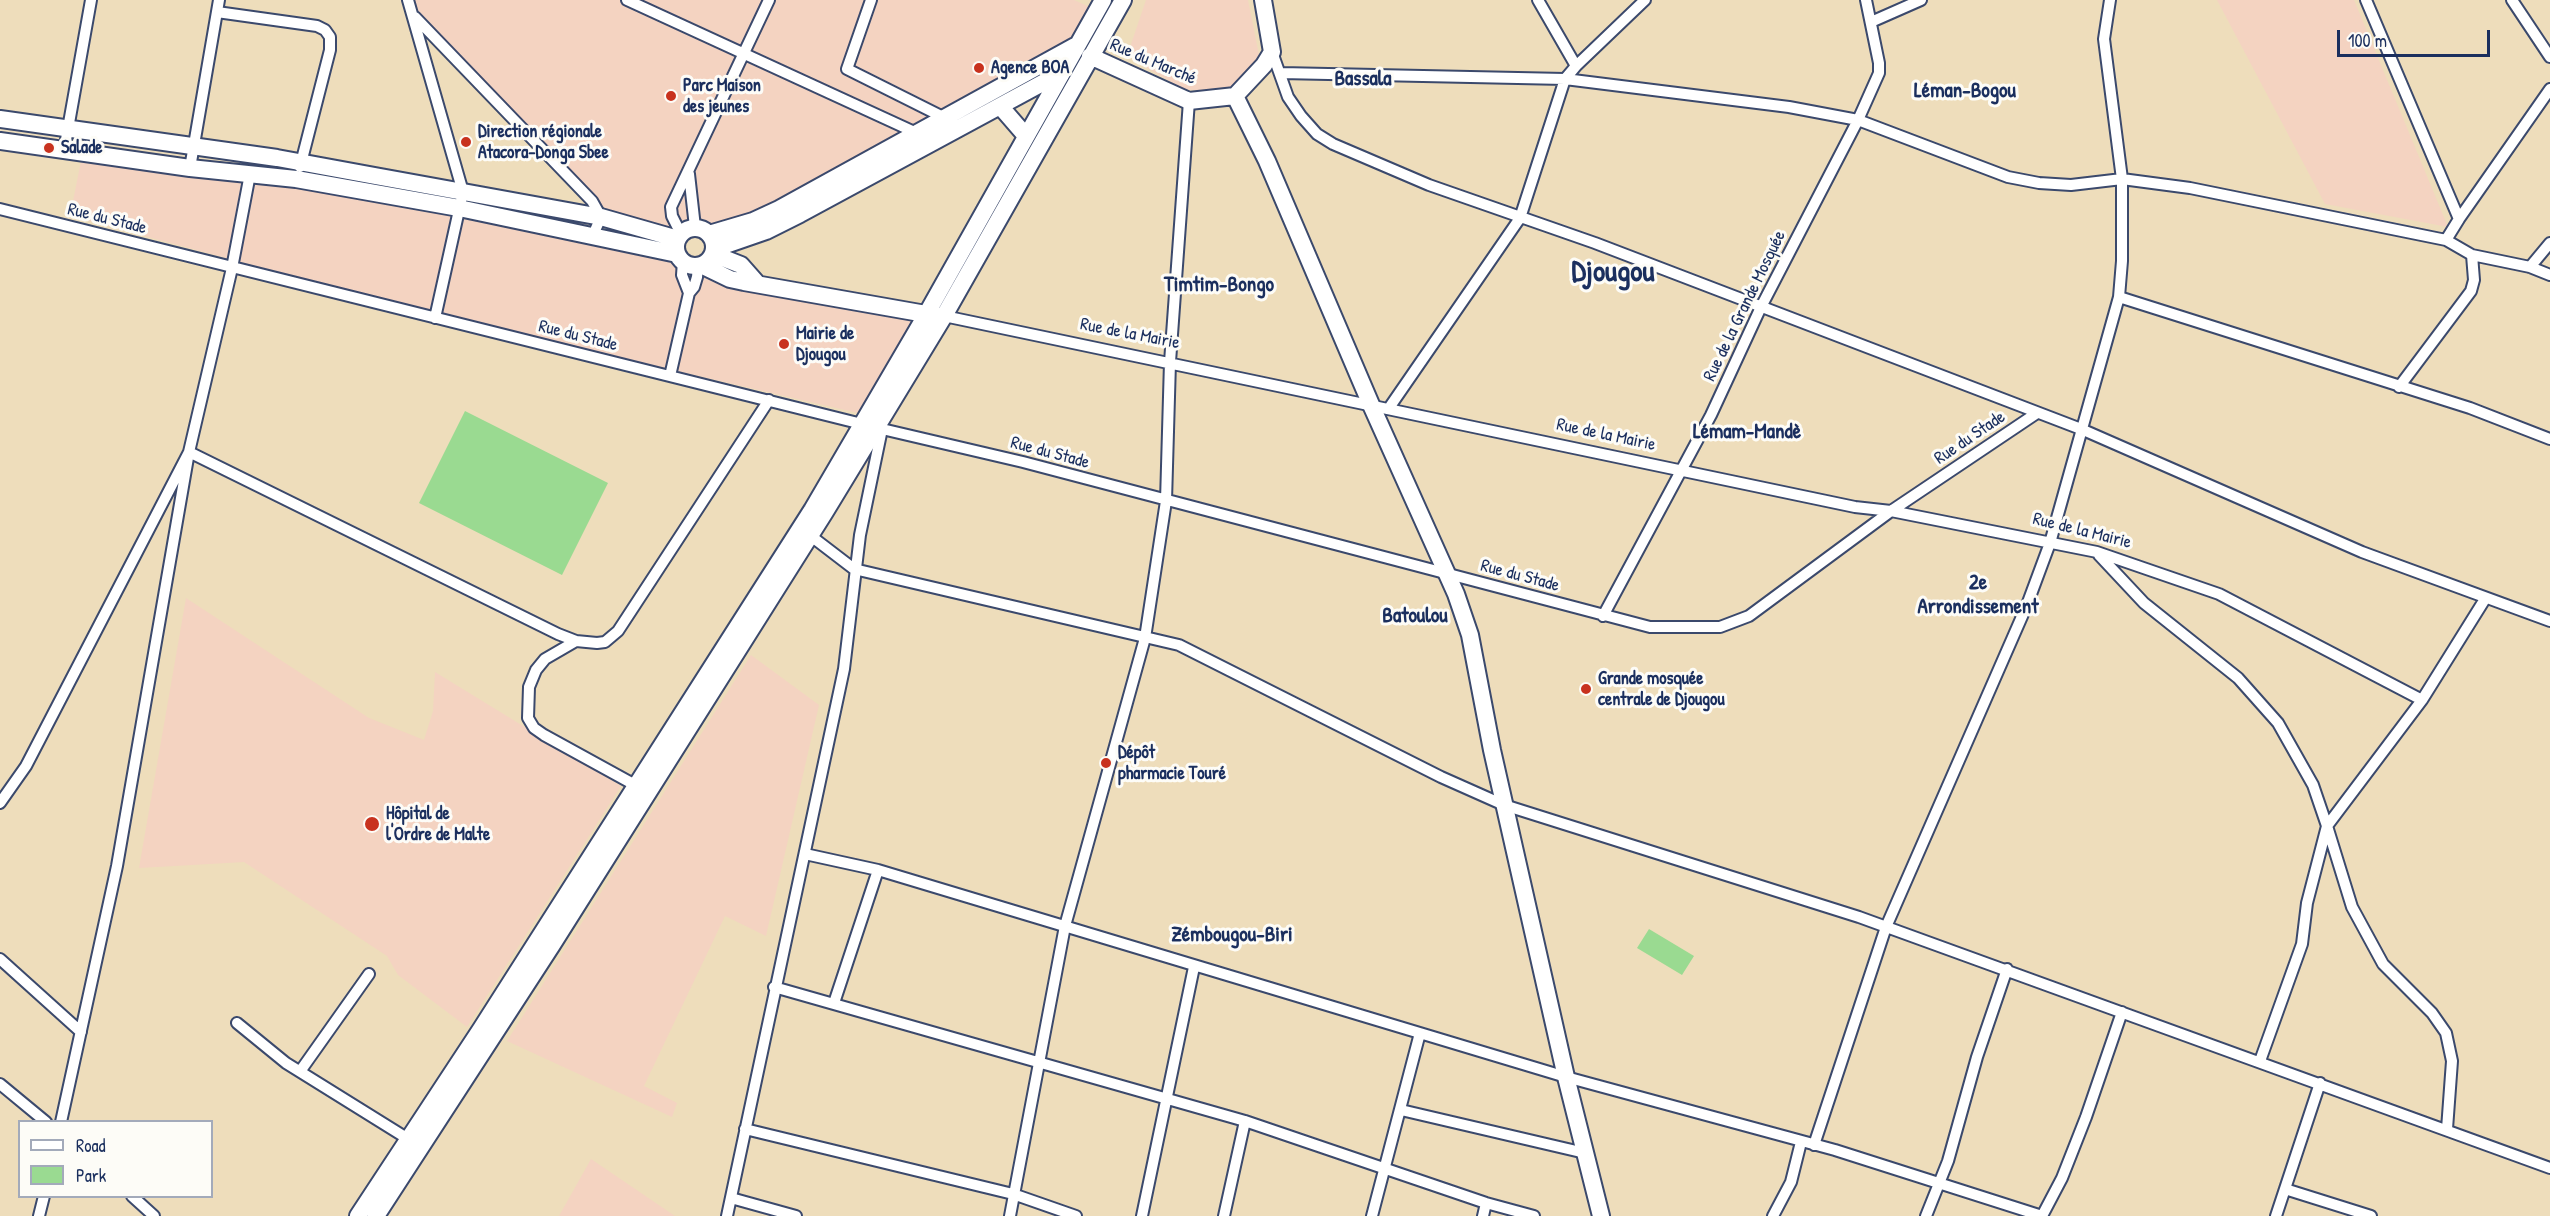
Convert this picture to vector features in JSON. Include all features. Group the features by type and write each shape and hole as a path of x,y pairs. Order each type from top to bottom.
{"main road":[{"path":"874,427 926,315 1103,0"},
{"path":"1263,0 1272,52 1264,65 1235,96 1380,408 1470,635 1504,805 1566,1077 1601,1216"},
{"path":"376,1216 414,1144 481,1029 635,785 874,427 944,316 1119,1"},
{"path":"0,141 190,168 296,179 601,218 695,248 773,212 1076,45"},
{"path":"0,119 301,163 461,200 593,235 695,248 766,231 933,144 1090,56"},
{"name":"Rue du Marché","path":"1090,56 1189,101 1235,96"},
{"path":"999,106 1026,136"},
{"name":"Rue de la Mairie","path":"695,248 741,265 756,282 926,315 944,316"},
{"path":"358,1216 414,1144 805,531"}],"street":[{"path":"64,151 91,0"},
{"path":"190,168 219,0"},
{"path":"408,0 461,200 435,318"},
{"path":"627,0 917,131 933,144"},
{"path":"695,248 672,216 671,207 689,174 769,0"},
{"path":"871,0 847,69 943,117"},
{"path":"1538,0 1576,66"},
{"path":"1380,408 1520,218 1565,79 1645,0"},
{"name":"Rue de la Grande Mosquée","path":"1603,616 1711,415 1761,307 1858,120 1879,73 1880,63 1866,0"},
{"path":"1871,22 1921,0"},
{"path":"1815,1145 1886,927 2027,605 2050,543 2119,297 2122,261 2122,179 2104,39 2110,0"},
{"path":"2366,0 2459,219"},
{"path":"2512,0 2550,57"},
{"path":"217,12 317,26 325,30 330,37 330,50 296,179"},
{"path":"412,14 592,201 601,218 593,235"},
{"path":"1272,52 1288,97 1317,134 1333,144 1429,185 1595,243 2081,429 2362,552 2550,621"},
{"path":"1281,73 1565,79 1667,90 1858,120 2008,177 2039,183 2071,184 2122,179 2190,188 2446,240 2472,255 2530,267 2550,274"},
{"path":"2446,240 2550,89"},
{"path":"1010,1216 1065,926 1145,638 1166,501 1170,362 1189,101"},
{"path":"61,1120 117,866 189,452 232,268 250,174"},
{"path":"670,376 689,293 682,275 695,248 689,174"},
{"name":"Rue du Stade","path":"0,209 1023,462 1166,501 1282,528 1650,627 1720,627 1749,616 1891,511 2037,413"},
{"path":"2530,267 2550,243"},
{"path":"2399,387 2471,291 2474,280 2472,255"},
{"path":"2119,297 2470,408 2550,439"},
{"name":"Rue de la Mairie","path":"944,316 1855,507 1891,511 2097,552 2219,594 2422,700"},
{"path":"189,452 576,641 605,642 618,631 659,564 770,400"},
{"path":"727,1216 774,987 844,669 854,569 874,427"},
{"path":"0,803 26,766 189,452"},
{"path":"805,531 854,569 1179,645 1441,777 1504,805 1886,927 2007,969 2550,1168"},
{"path":"2097,552 2144,603 2238,678 2278,723 2313,785 2352,907 2383,964 2432,1013 2446,1033 2452,1061 2447,1129"},
{"path":"2260,1061 2302,944 2307,903 2327,826 2422,700 2485,599"},
{"path":"576,641 545,659 536,670 529,687 528,718 534,728 544,735 635,785"},
{"path":"805,854 878,870 1194,967 1566,1077 1815,1145 2042,1216 2062,1178 2122,1012"},
{"path":"834,1003 878,870"},
{"path":"0,959 81,1032"},
{"path":"1142,1216 1194,967"},
{"path":"1926,1216 1948,1161 1977,1057 2007,969"},
{"path":"301,1070 369,974"},
{"path":"774,987 1037,1064 1245,1121 1486,1203 1534,1216"},
{"path":"237,1023 273,1053 414,1144"},
{"path":"1372,1216 1420,1032"},
{"path":"2276,1216 2320,1083"},
{"path":"0,1084 44,1120"},
{"path":"1401,1110 1585,1153"},
{"path":"1224,1216 1245,1121"},
{"path":"745,1129 1013,1194 1076,1216"},
{"path":"1773,1216 1791,1182 1801,1142"},
{"path":"2285,1189 2371,1216"},
{"path":"39,1216 44,1198"},
{"path":"133,1198 154,1216"},
{"path":"731,1198 796,1216"},
{"path":"1483,1216 1486,1203"}],"shaded area":[{"path":"412,0 1074,0 1094,9 1076,40 772,211 695,237 616,220 416,12"},
{"path":"1146,0 1248,0 1260,60 1235,87 1207,91 1183,89 1135,61 1129,50"},
{"path":"2217,0 2354,0 2448,227 2325,204"},
{"path":"81,161 473,211 912,321 862,414 449,318 70,216"},
{"name":"Hôpital de l'Ordre de Malte","path":"186,598 369,718 424,740 433,711 435,672 621,786 467,1027 398,975 387,956 244,862 139,868"},
{"path":"751,655 819,705 766,936 725,916 644,1086 677,1103 672,1117 507,1041"},
{"path":"591,1159 675,1216 559,1216"}],"green space":[{"path":"465,411 608,483 562,575 419,503"},
{"path":"1649,929 1694,956 1682,975 1637,948"}],"place":[{"name":"Agence BOA","path":"979,68"},
{"name":"Parc Maison des jeunes","path":"671,96"},
{"name":"Direction régionale Atacora-Donga Sbee","path":"466,142"},
{"name":"Salade","path":"49,148"},
{"name":"Mairie de Djougou","path":"784,344"},
{"name":"Grande mosquée centrale de Djougou","path":"1586,689"},
{"name":"Dépôt pharmacie Touré","path":"1106,763"},
{"name":"Hôpital de l'Ordre de Malte","path":"372,824"}],"district":[{"name":"Bassala","path":"1363,79"},
{"name":"Léman-Bogou","path":"1965,91"},
{"name":"Djougou","path":"1613,273"},
{"name":"Timtim-Bongo","path":"1219,285"},
{"name":"Lémam-Mandè","path":"1747,432"},
{"name":"2e Arrondissement","path":"1978,595"},
{"name":"Batoulou","path":"1415,616"},
{"name":"Zémbougou-Biri","path":"1232,935"}]}
